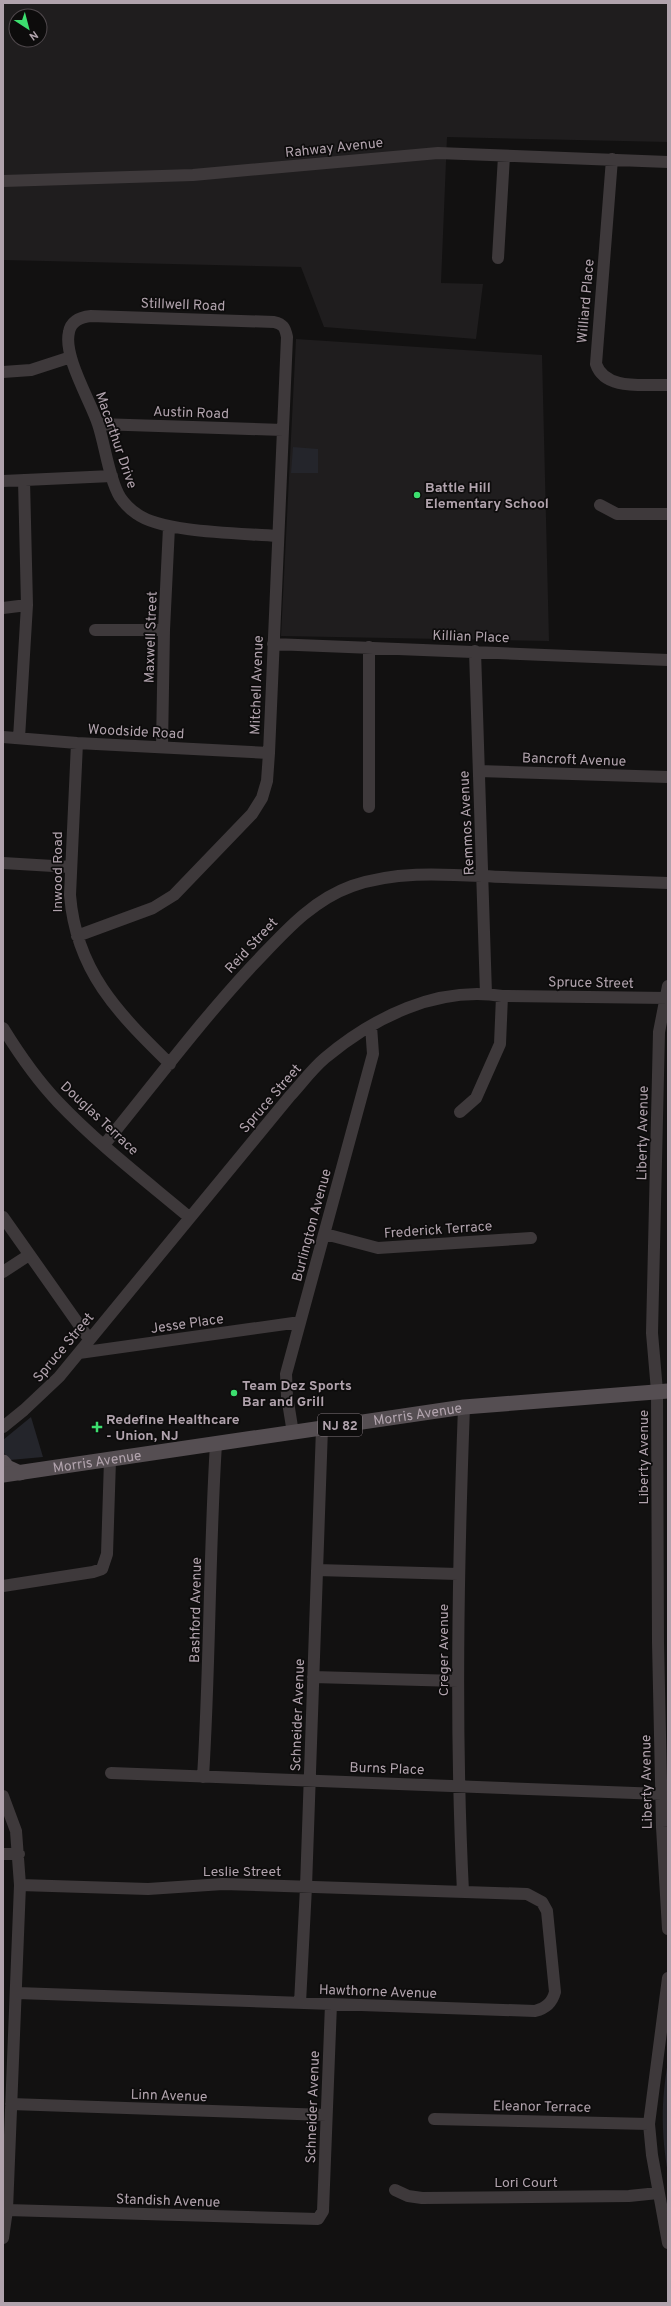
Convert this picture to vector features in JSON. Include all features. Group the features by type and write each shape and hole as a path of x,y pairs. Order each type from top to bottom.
{"main road":[{"name":"Morris Avenue","path":"3,1475 464,1407 663,1391"},
{"path":"3,1462 7,1467 20,1473"}],"street":[{"name":"Rahway Avenue","path":"3,181 186,176 438,153 668,162"},
{"path":"498,258 504,156"},
{"name":"Williard Place","path":"612,159 596,364 603,376 612,382 668,385"},
{"name":"Stillwell Road","path":"72,324 82,317 91,316 274,322 280,323 285,328 287,337"},
{"name":"Macarthur Drive","path":"72,324 68,333 71,357 98,424 112,476 120,497 135,513 148,521 169,527 277,536"},
{"name":"Mitchell Avenue","path":"77,936 153,908 174,895 252,814 262,798 267,781 269,753 277,536 287,337"},
{"path":"3,372 31,370 71,357"},
{"name":"Austin Road","path":"98,424 283,430"},
{"path":"3,481 112,476"},
{"path":"19,738 27,605 24,480"},
{"path":"600,505 617,514 668,514"},
{"name":"Maxwell Street","path":"162,747 164,630 169,527"},
{"path":"3,608 27,605"},
{"path":"95,630 164,630"},
{"name":"Killian Place","path":"273,644 668,660"},
{"path":"369,647 369,806"},
{"name":"Remmos Avenue","path":"475,651 484,876 486,994"},
{"name":"Woodside Road","path":"3,737 76,743 269,753"},
{"name":"Inwood Road","path":"76,743 70,866 72,917 77,936 86,962 110,1002 170,1064"},
{"name":"Bancroft Avenue","path":"479,771 668,777"},
{"path":"3,863 70,866"},
{"name":"Reid Street","path":"104,1145 228,992 288,928 317,904 350,887 382,878 455,874 668,883"},
{"name":"Spruce Street","path":"3,1428 43,1394 79,1353 189,1217 290,1096 324,1059 356,1034 396,1012 436,998 486,994 502,996 667,994"},
{"name":"Liberty Avenue","path":"667,994 659,1032 652,1333 663,1391 663,1642 661,1794 665,1827 668,1929"},
{"path":"460,1112 476,1098 500,1044 502,996"},
{"name":"Burlington Avenue","path":"293,1432 287,1396 286,1374 373,1054 371,1026"},
{"name":"Douglas Terrace","path":"3,1028 28,1066 58,1101 104,1145 189,1217"},
{"path":"3,1217 89,1339"},
{"name":"Frederick Terrace","path":"325,1234 378,1248 531,1238"},
{"path":"3,1272 30,1255"},
{"name":"Jesse Place","path":"79,1353 300,1322"},
{"name":"Creger Avenue","path":"463,1892 458,1785 458,1574 464,1407"},
{"name":"Schneider Avenue","path":"300,2003 306,1887 322,1428"},
{"name":"Bashford Avenue","path":"203,1777 208,1690 212,1503 216,1444"},
{"path":"3,1586 93,1572 102,1569 107,1554 110,1460"},
{"path":"317,1570 458,1574"},
{"path":"313,1677 458,1681"},
{"name":"Burns Place","path":"111,1773 458,1785 661,1794"},
{"path":"3,1796 16,1831 19,1854 20,1884 17,1993 7,2210 3,2238"},
{"path":"3,1854 19,1854"},
{"name":"Leslie Street","path":"20,1884 148,1889 223,1884 463,1892"},
{"name":"Hawthorne Avenue","path":"17,1993 535,2011 546,2007 553,1999 555,1992 550,1919 542,1902 527,1894 463,1892"},
{"path":"668,1978 649,2124 658,2192 668,2243"},
{"name":"Schneider Avenue","path":"323,2211 331,2004"},
{"name":"Linn Avenue","path":"11,2104 326,2115"},
{"name":"Eleanor Terrace","path":"434,2119 649,2124"},
{"name":"Lori Court","path":"395,2190 408,2196 422,2198 629,2196 658,2192"},
{"name":"Standish Avenue","path":"7,2210 296,2219 318,2219 323,2211"}],"shaded area":[{"path":"3,3 668,3 668,142 447,137 441,283 483,284 476,339 324,327 301,267 3,260"},
{"name":"Battle Hill Elementary School","path":"296,339 542,355 549,641 281,636"},
{"path":"293,447 318,449 318,473 291,473"},
{"path":"31,1417 43,1457 10,1460 3,1452 3,1440"},
{"path":"668,2061 668,2174 663,2131 663,2104"}],"place":[{"name":"Battle Hill Elementary School","path":"417,495"},
{"name":"Team Dez Sports Bar and Grill","path":"234,1393"},
{"name":"Redefine Healthcare - Union, NJ","path":"97,1427"}]}
